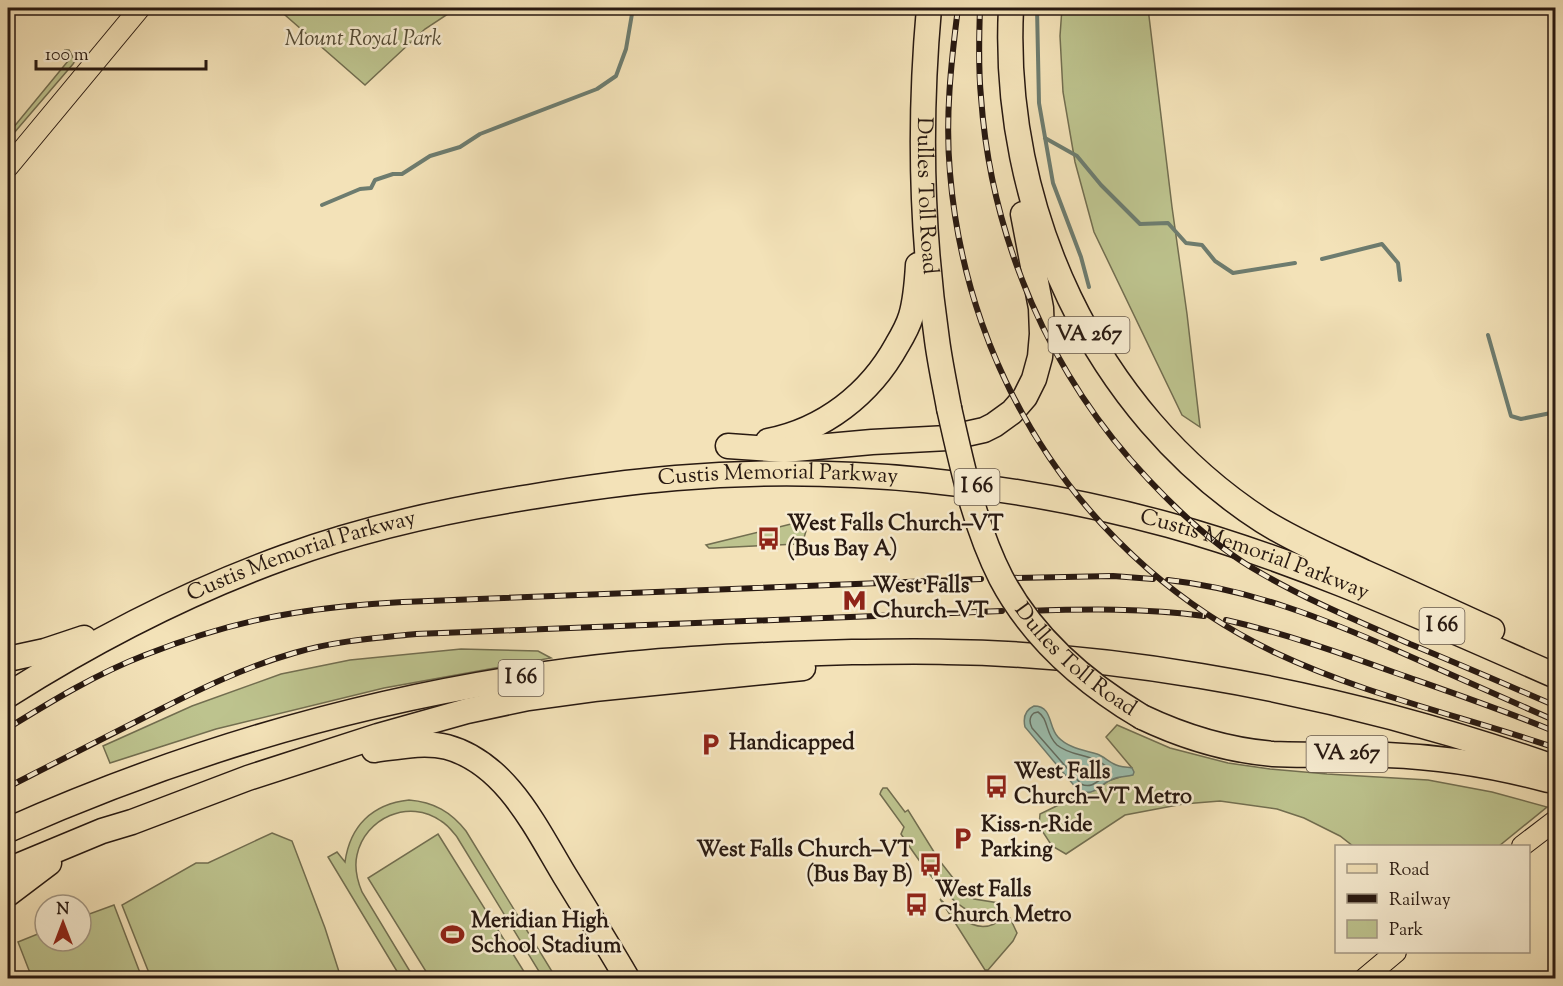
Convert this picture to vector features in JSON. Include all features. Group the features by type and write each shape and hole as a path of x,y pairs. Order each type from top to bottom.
{"highway":[{"name":"Dulles Toll Road","path":"929,8 924,69 923,177 927,252 937,340 949,408 980,526 994,562 1010,593 1033,624 1059,655 1125,707 1167,729 1197,739 1248,751 1276,754 1369,754 1430,758 1491,767 1556,783"},
{"name":"VA 267","path":"1011,8 1011,72 1017,125 1027,180 1040,226 1055,266 1082,323 1115,377 1140,410 1180,455 1228,496 1262,520 1299,542 1556,659"},
{"path":"923,177 915,224 918,264 914,305 908,325 880,371 848,404 809,428 782,438 728,446 784,450 961,436 994,425 1012,412 1025,397 1037,370 1042,322 1012,149 1011,72"},
{"name":"Custis Memorial Parkway","path":"8,694 134,622 237,576 340,539 452,510 559,492 614,484 744,474 809,474 915,480 1004,490 1109,510 1168,525 1288,563 1372,595 1556,676"},
{"path":"8,660 45,651 134,622"},
{"name":"I 66","path":"8,830 155,772 268,734 395,702 507,680 627,664 763,654 948,652 1056,658 1142,667 1202,676 1323,700 1452,734 1556,768"},
{"path":"8,870 102,831 277,768 378,736 495,704 622,685 867,662 919,660 997,663 1056,658"},
{"path":"277,768 372,750 416,745 447,747 472,759 496,777 522,806 627,978"},
{"path":"8,894 57,858 132,822"}],"main road":[{"path":"8,167 140,8"},
{"path":"1523,845 1556,820"},
{"path":"1365,978 1388,955"}],"green space":[{"name":"Mount Royal Park","path":"277,8 457,8 425,29 365,85"},
{"path":"1062,8 1148,8 1200,427 1182,415 1094,232 1075,162 1063,92 1060,36"},
{"path":"65,50 69,50 75,61 8,140 8,134 68,61 62,54"},
{"path":"798,524 806,531 803,541 797,544 714,548 706,545"},
{"path":"461,649 538,651 551,658 384,688 216,729 110,763 103,746 192,706 281,674 350,660"},
{"path":"1117,725 1170,748 1228,763 1327,774 1428,780 1492,792 1547,807 1500,845 1352,845 1340,836 1304,818 1277,809 1220,801 1183,804 1125,815 1066,854 1052,846 1039,826 1040,814 1082,792 1097,790 1132,768 1106,737"},
{"path":"883,788 887,788 905,812 908,810 939,860 964,892 974,899 999,903 993,915 981,915 968,910 957,903 935,881 901,834 904,827 880,794"},
{"path":"409,800 441,809 454,818 466,831 556,978 543,978 452,830 429,814 416,811 402,812 379,822 362,842 356,860 356,874 362,892 414,978 401,978 328,857 337,852 345,862 352,838 365,819 384,806"},
{"path":"272,833 292,841 341,978 151,978 122,905 196,863 208,863"},
{"path":"438,834 528,978 430,978 368,878"},
{"path":"940,899 962,918 978,926 996,923 1005,916 1010,918 1017,933 988,970 985,970"},
{"path":"114,905 142,978 32,978 18,942 33,936 33,953 93,953 93,913"}],"water":[{"path":"1034,706 1044,709 1055,733 1066,744 1099,755 1116,765 1132,768 1133,775 1115,778 1092,792 1077,789 1025,727 1025,715"}],"waterway":[{"path":"322,205 360,189 371,188 375,180 393,174 402,174 430,156 460,147 480,134 597,89 616,76 626,49 633,8"},
{"path":"1037,8 1039,103 1053,183 1081,257 1089,287"},
{"path":"1045,138 1077,156 1101,185 1140,224 1168,223 1186,243 1202,245 1215,261 1233,273 1295,263"},
{"path":"1322,259 1382,244 1398,263 1400,280"},
{"path":"1488,335 1511,416 1521,419 1556,412"}],"railway":[{"path":"958,8 951,70 948,132 950,173 961,249 982,323 1011,392 1049,457 1095,516 1148,569 1209,615 1276,653 1379,693 1556,748"},
{"path":"980,8 979,75 987,150 1012,253 1032,303 1055,350 1082,396 1113,439 1183,515 1249,566 1348,617 1556,706"},
{"path":"1011,578 1113,576 1153,579"},
{"path":"8,728 92,679 127,662 218,630 275,616 348,606 403,602 981,579"},
{"path":"1168,580 1228,590 1315,617 1556,721"},
{"path":"1027,611 1116,610 1204,616"},
{"path":"8,787 223,679 276,659 339,643 416,634 1002,611"},
{"path":"1226,620 1333,651 1476,701 1556,732"}],"place":[{"name":"West Falls Church–VT (Bus Bay A)","path":"769,538"},
{"name":"West Falls Church–VT","path":"855,600"},
{"name":"Handicapped","path":"711,744"},
{"name":"West Falls Church–VT Metro","path":"996,786"},
{"name":"Kiss-n-Ride Parking","path":"963,839"},
{"name":"West Falls Church–VT (Bus Bay B)","path":"931,864"},
{"name":"West Falls Church Metro","path":"917,904"},
{"name":"Meridian High School Stadium","path":"453,935"}]}
